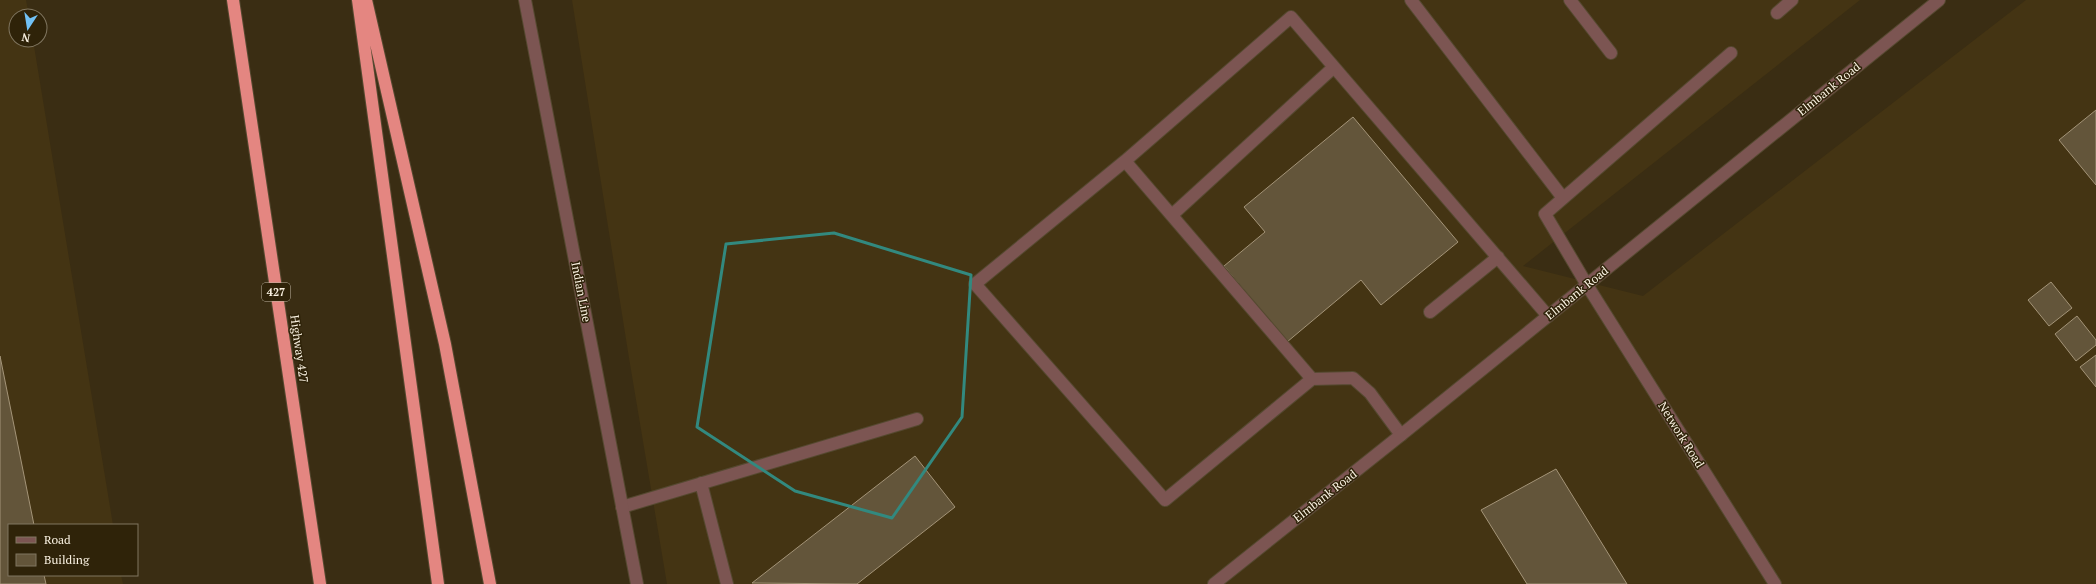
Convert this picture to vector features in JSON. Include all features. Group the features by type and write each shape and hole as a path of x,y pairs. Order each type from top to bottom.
{"highway":[{"name":"Highway 427","path":"233,0 320,584"},
{"path":"358,0 438,584"},
{"path":"366,0 445,344 490,584"}],"street":[{"name":"Indian Line","path":"525,0 637,584"},
{"path":"1411,0 1563,198 1731,53"},
{"path":"1570,0 1611,53"},
{"path":"1777,13 1792,0"},
{"name":"Elmbank Road","path":"1214,584 1401,435 1939,0"},
{"path":"1401,435 1370,393 1353,378 1312,379 1165,500 974,284 1125,161 1291,17 1548,316"},
{"path":"1172,215 1334,68"},
{"path":"1125,161 1312,379"},
{"name":"Network Road","path":"1563,198 1545,214 1587,285 1775,584"},
{"path":"1430,312 1498,257"},
{"path":"622,507 917,418"},
{"path":"701,483 727,584"}],"highlighted area":[{"path":"834,233 971,275 962,417 892,518 795,491 697,427 726,244"}],"shaded area":[{"path":"0,0 26,0 28,8 8,8 8,48 34,48 113,524 8,524 8,576 121,576 123,584 0,584"},
{"path":"572,0 1860,0 1523,266 1643,296 2026,0 2096,0 2096,584 667,584 629,358"}],"building":[{"path":"2096,110 2096,185 2059,140"},
{"path":"1353,117 1458,242 1381,305 1361,280 1287,342 1224,266 1265,232 1244,207"},
{"path":"2051,282 2072,308 2049,326 2028,300"},
{"path":"2077,316 2096,340 2096,345 2076,361 2055,334"},
{"path":"2096,355 2096,387 2080,367"},
{"path":"0,356 34,524 8,524 8,576 44,576 46,584 0,584"},
{"path":"915,456 955,507 857,584 752,583"},
{"path":"1556,469 1627,584 1527,584 1481,510"}]}
